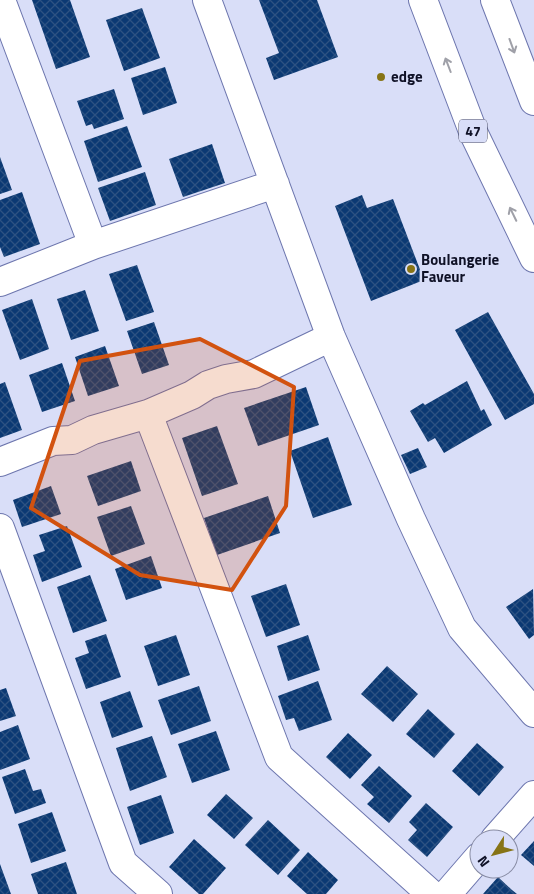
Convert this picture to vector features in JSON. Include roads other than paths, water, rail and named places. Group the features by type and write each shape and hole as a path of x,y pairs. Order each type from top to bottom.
{"street":[{"path":"1,0 94,246"},
{"path":"207,0 331,337 410,519 462,628 534,713"},
{"name":"47","path":"423,0 474,134 534,258"},
{"path":"495,0 534,101"},
{"path":"0,282 94,246 274,184"},
{"path":"0,462 53,441 72,440 93,430 148,414 192,395 208,385 226,379 254,374 331,337"},
{"path":"148,414 279,757 431,894"},
{"path":"0,528 124,863 158,894"},
{"path":"504,829 534,795"},
{"path":"447,894 469,869"}],"place":[{"name":"edge","path":"381,77"},
{"name":"Boulangerie Faveur","path":"411,269"}]}
